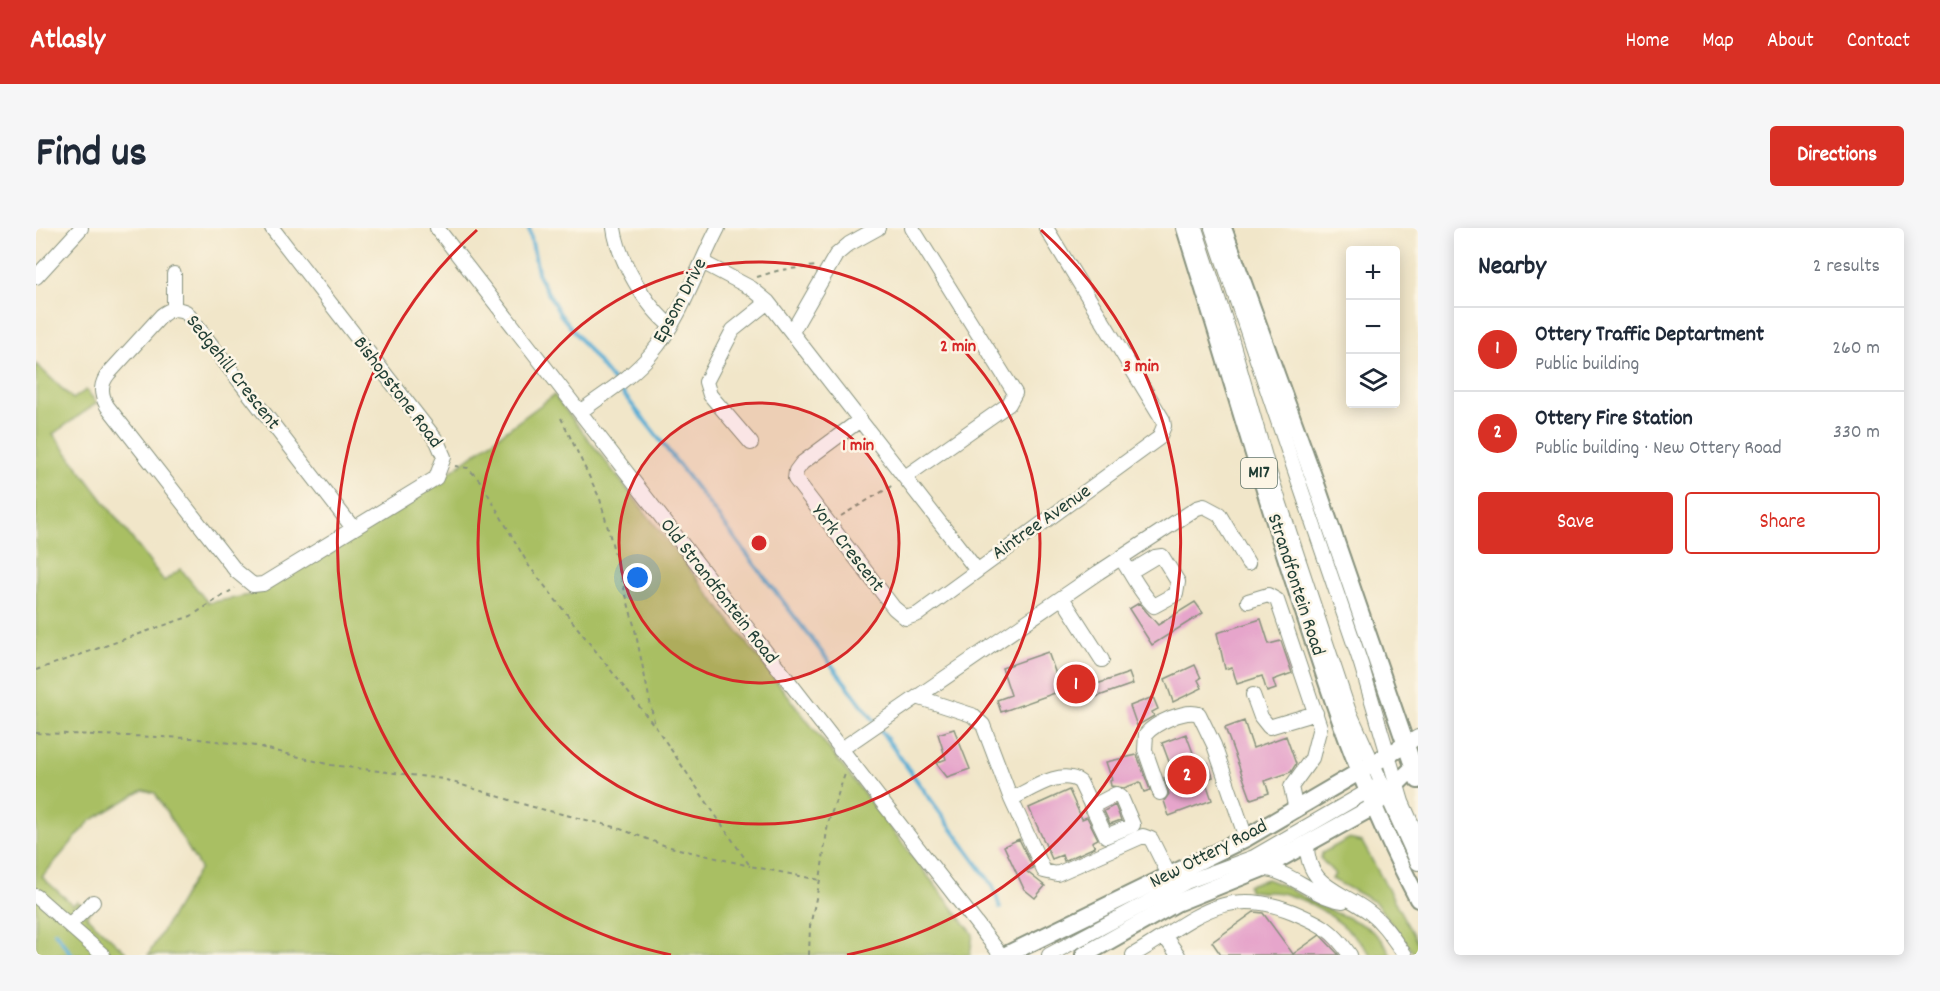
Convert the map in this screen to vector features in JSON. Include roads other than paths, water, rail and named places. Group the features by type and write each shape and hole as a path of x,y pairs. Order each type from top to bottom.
{"main road":[{"name":"Strandfontein Road","path":"1185,228 1229,367 1266,497 1338,717 1365,769 1383,790 1418,899"},
{"name":"M17","path":"1223,228 1412,741 1416,770"},
{"name":"New Ottery Road","path":"1006,955 1246,838 1412,741"},
{"name":"New Ottery Road","path":"1084,955 1176,903 1263,868 1307,843 1416,770"}],"street":[{"path":"36,277 81,228"},
{"name":"Bishopstone Road","path":"248,582 263,584 436,478 444,464 437,441 272,228"},
{"name":"Old Strandfontein Road","path":"437,228 1001,955"},
{"path":"614,228 620,249 645,298 658,316 672,326"},
{"path":"792,332 830,264 849,244 878,228"},
{"path":"905,477 1009,404 1015,393 912,228"},
{"name":"Aintree Avenue","path":"702,262 743,283 768,302 976,569 1151,445 1162,434 1164,426 1046,228"},
{"path":"1196,228 1231,338 1269,471 1348,710 1365,769"},
{"path":"1212,228 1361,664 1389,755 1383,790 1418,863"},
{"name":"Epsom Drive","path":"580,412 630,375 650,355 672,326 715,229"},
{"path":"174,274 174,309"},
{"path":"751,443 710,395 706,382 733,330 768,302"},
{"name":"Sedgehill Crescent","path":"248,582 107,406 101,393 103,381 109,373 162,315 174,309 186,312 353,528"},
{"name":"York Crescent","path":"860,420 801,463 796,471 795,479 801,489 828,524 894,608 906,618 918,614 976,569"},
{"path":"840,750 1197,508 1204,506 1219,514 1248,563"},
{"path":"1121,558 1130,573"},
{"path":"1248,602 1268,595 1276,600 1320,727 1316,748 1291,787 1296,810"},
{"path":"1063,599 1102,660"},
{"path":"1253,694 1261,717 1269,727 1316,713"},
{"path":"917,697 978,718 983,724 1011,799 1044,871 1057,874 1147,836 1169,875"},
{"path":"1160,793 1145,750 1146,734 1156,726 1187,713 1199,714 1214,745 1246,838"},
{"path":"1011,799 1067,776 1080,782 1106,836"},
{"path":"1383,790 1418,838"},
{"path":"1049,955 1186,882 1254,857 1383,790"},
{"path":"1091,807 1116,794 1121,797 1132,825 1106,836 1103,844 1107,852"},
{"path":"1307,843 1307,855 1314,874 1380,922 1405,955"},
{"path":"1263,868 1277,872 1329,899 1351,902"},
{"path":"36,896 104,955"},
{"path":"1133,955 1223,903 1255,901 1269,903 1329,928 1350,955"},
{"path":"69,925 93,902"},
{"path":"1165,937 1178,955"}],"waterway":[{"path":"529,228 539,277 560,314 653,431 875,722"},
{"path":"879,728 993,886 1000,908"},
{"path":"55,932 72,955"}],"place":[{"name":"Ottery Traffic Deptartment","path":"1076,684"},
{"name":"Ottery Fire Station","path":"1187,775"}]}
